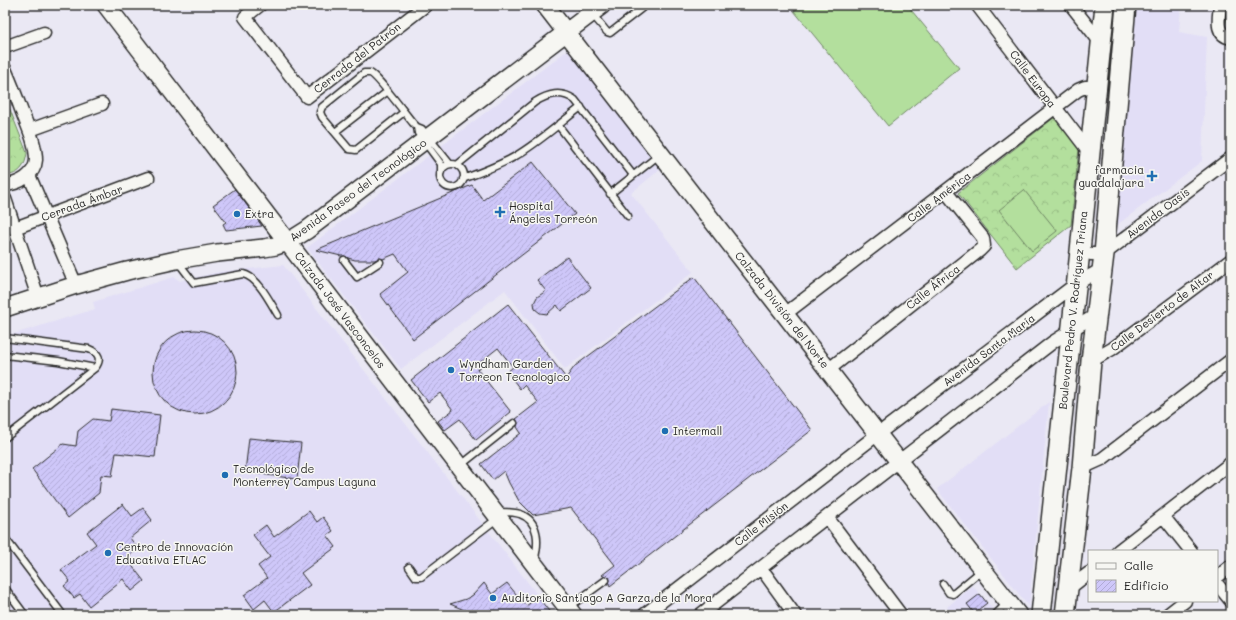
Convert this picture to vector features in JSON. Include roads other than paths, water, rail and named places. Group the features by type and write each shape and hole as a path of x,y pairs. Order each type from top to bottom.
{"main road":[{"name":"Calzada José Vasconcelos","path":"106,5 571,612"},
{"name":"Calzada División del Norte","path":"545,5 1018,615"},
{"name":"Boulevard Pedro V. Rodríguez Triana","path":"1040,615 1080,251 1105,5"},
{"path":"1065,615 1082,468 1091,360 1103,261 1126,5"},
{"name":"Avenida Paseo del Tecnológico","path":"5,308 38,296 127,271 176,260 217,253 264,248 288,242 308,230 423,135 567,33 597,9"}],"street":[{"name":"Cerrada del Patrón","path":"260,5 245,17 307,97 426,5"},
{"name":"Calle Europa","path":"977,5 1090,153"},
{"path":"1071,5 1101,43"},
{"path":"1220,5 1218,26 1222,34 1228,38 1231,38"},
{"path":"5,47 44,33"},
{"path":"5,69 30,130 36,161 29,175 18,182 5,185"},
{"name":"Calle América","path":"785,314 1078,90 1096,87"},
{"path":"30,130 102,104"},
{"name":"Avenida Oasis","path":"1103,261 1230,160"},
{"path":"29,175 76,285"},
{"name":"Cerrada Ámbar","path":"15,228 148,178"},
{"name":"Calle África","path":"828,370 984,246 983,238 946,192"},
{"path":"5,199 38,296"},
{"path":"1080,251 1091,254 1103,261"},
{"name":"Calle Desierto de Altar","path":"1091,360 1112,349 1231,260"},
{"name":"Avenida Santa María","path":"878,434 1076,284 1103,261"},
{"path":"700,615 1053,342 1097,314"},
{"path":"1082,468 1102,459 1231,360"},
{"name":"Calle Misión","path":"644,615 878,434"},
{"path":"1119,550 1231,463"},
{"path":"1163,516 1190,550"},
{"path":"827,517 901,615"},
{"path":"1218,576 1231,566"},
{"path":"760,568 795,615"},
{"path":"1067,590 1088,574"},
{"path":"1218,585 1231,601"},
{"path":"1166,615 1184,602"}],"lane":[{"path":"597,9 607,32 610,33 646,5"},
{"path":"404,112 356,150 349,149 322,118 320,112 322,106 364,73 370,73 374,75 423,135 450,164 457,165 461,168 464,173 464,179"},
{"path":"335,132 388,91"},
{"path":"457,165 542,98 551,94 561,94 568,95 575,100 633,175"},
{"path":"423,135 441,164 441,179 444,184 449,187 455,187 464,179 498,165 514,156 581,107"},
{"path":"558,125 628,216"},
{"path":"610,194 660,154"},
{"path":"441,174 443,169 450,164"},
{"path":"176,260 194,283 242,274 248,275 256,282 278,315"},
{"path":"344,260 357,277 380,262"},
{"path":"5,338 89,349 95,351 99,355 100,360 95,368 5,438"},
{"path":"5,355 58,360 95,368"},
{"path":"459,466 514,423"},
{"path":"409,567 416,577 421,577 496,515 513,513 526,517 536,530 536,554 534,563"},
{"path":"5,538 63,615"},
{"path":"943,584 949,593 953,594 983,569"},
{"path":"571,612 606,580"},
{"path":"5,588 25,615"},
{"path":"995,615 1008,602"}],"place":[{"name":"farmacia guadalajara","path":"1152,176"},
{"name":"Hospital Ángeles Torreón","path":"500,212"},
{"name":"Extra","path":"237,214"},
{"name":"Wyndham Garden Torreon Tecnologico","path":"451,370"},
{"name":"Intermall","path":"665,431"},
{"name":"Tecnológico de Monterrey Campus Laguna","path":"225,475"},
{"name":"Centro de Innovación Educativa ETLAC","path":"108,553"},
{"name":"Auditorio Santiago A Garza de la Mora","path":"493,598"}]}
